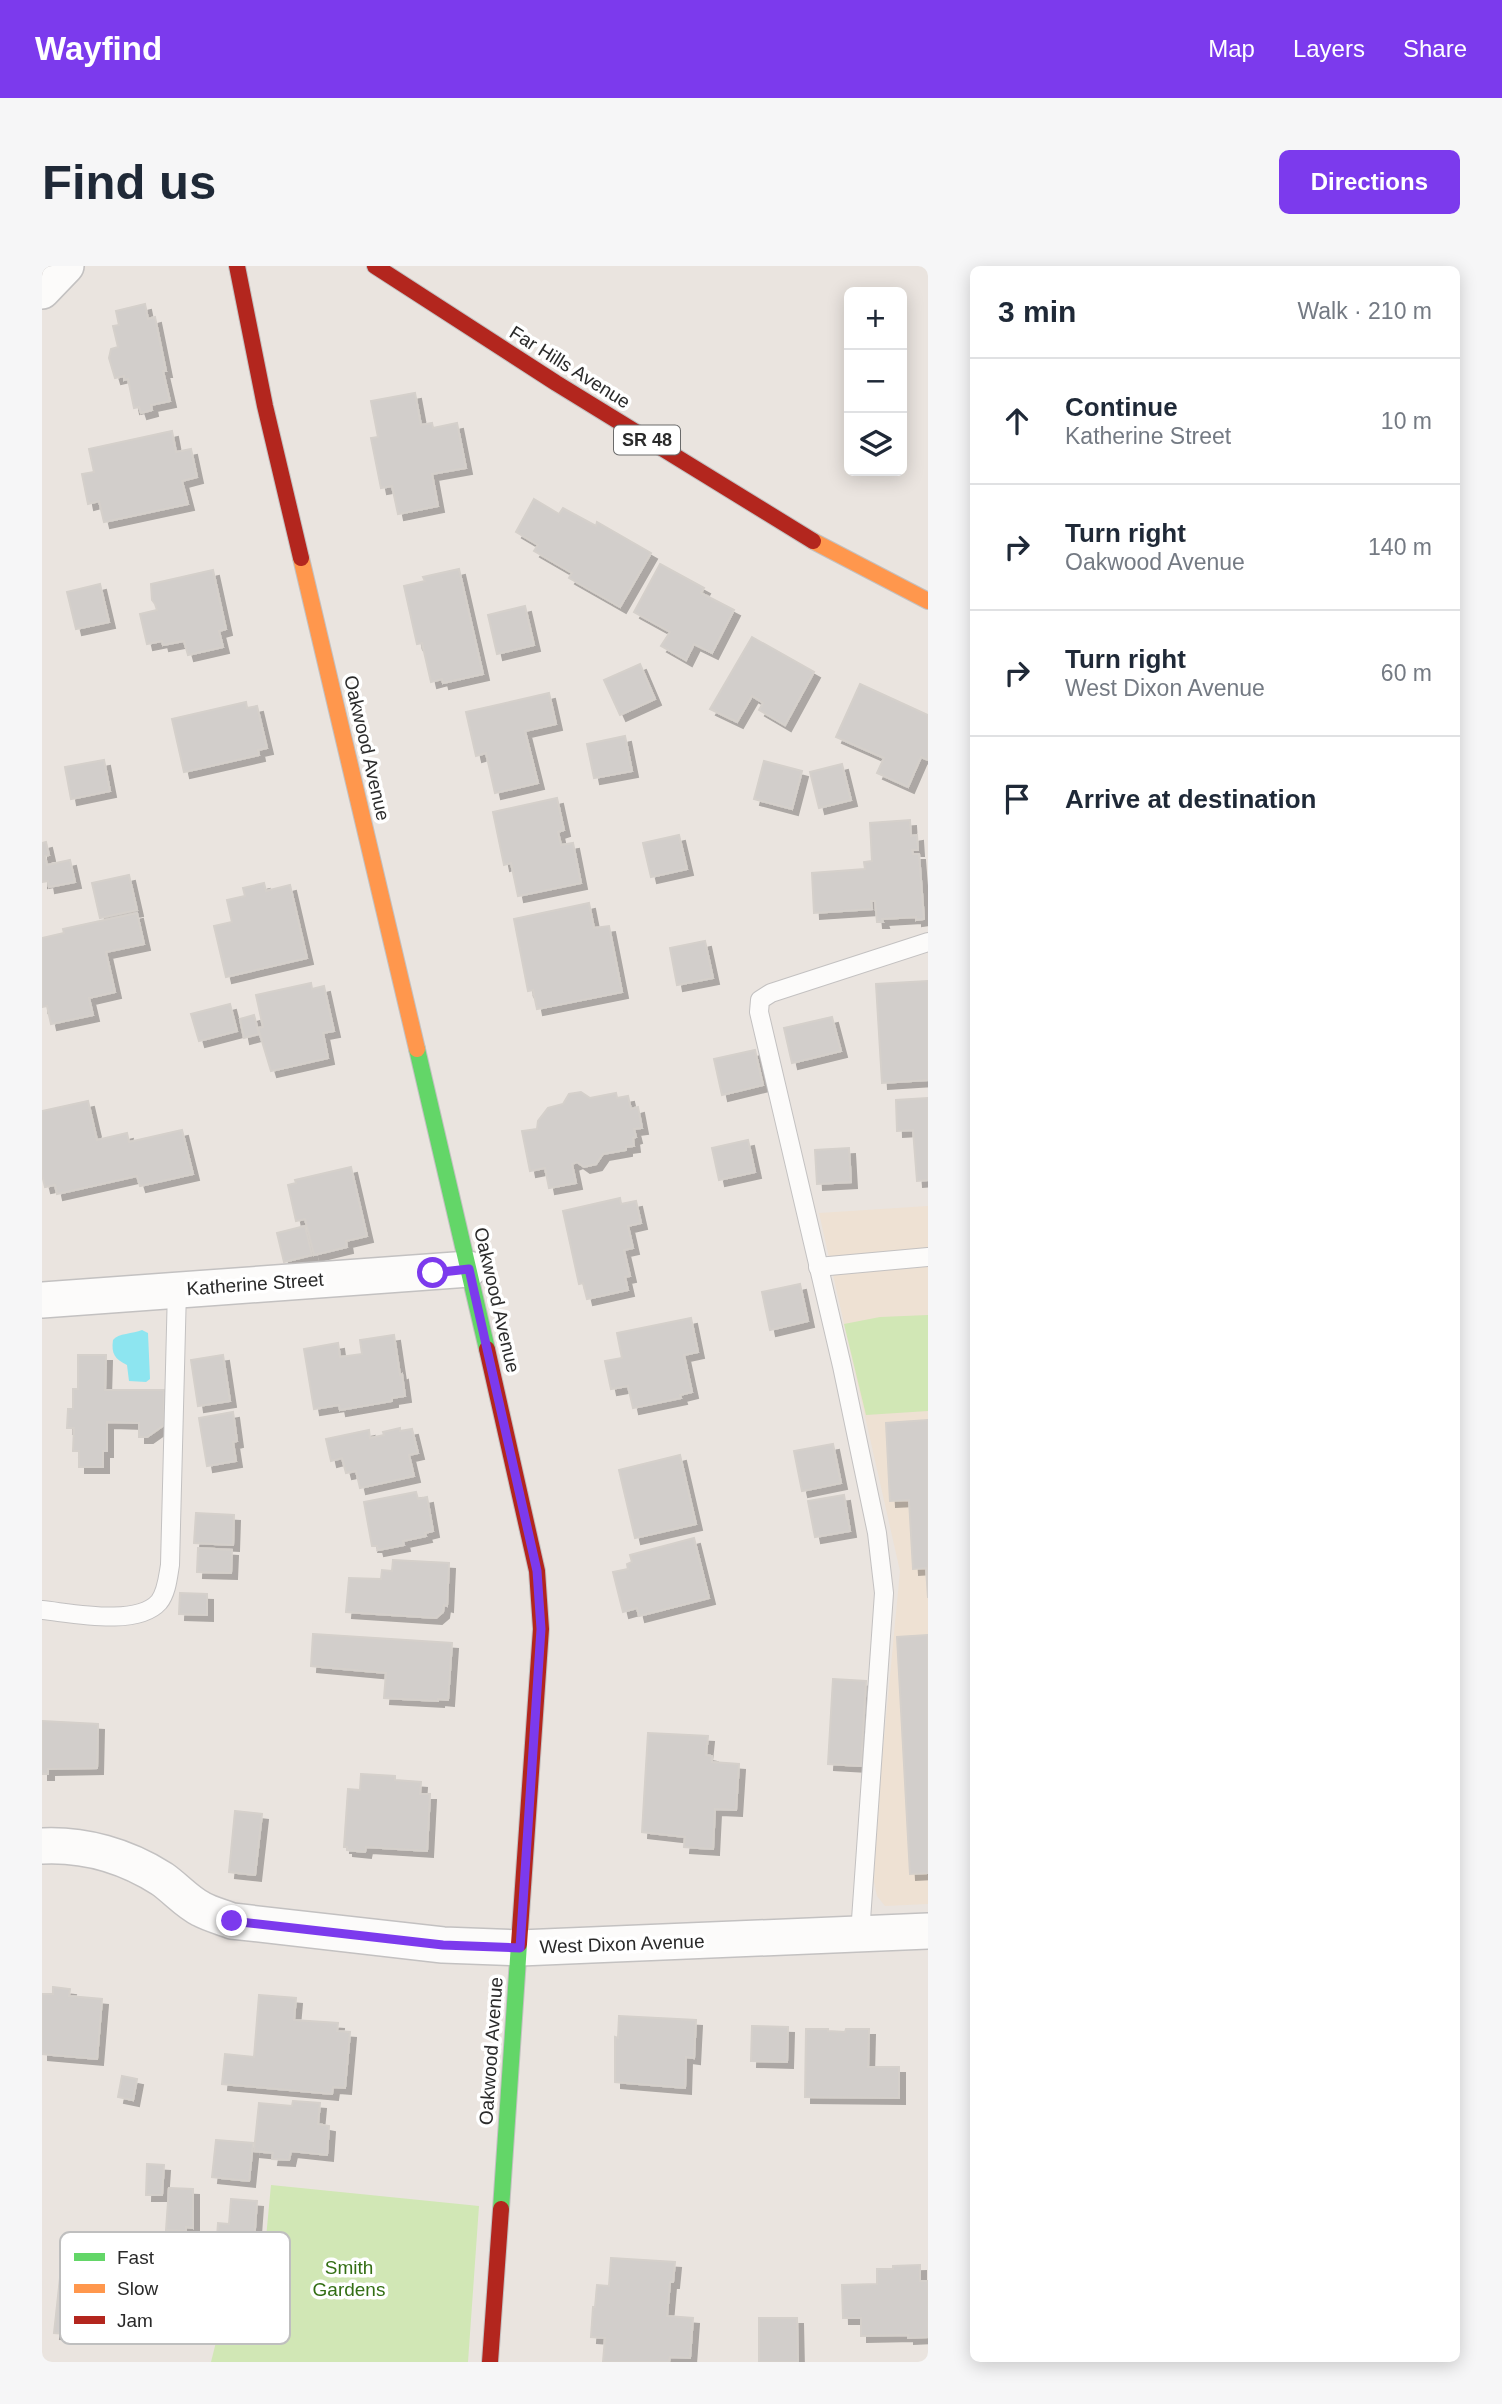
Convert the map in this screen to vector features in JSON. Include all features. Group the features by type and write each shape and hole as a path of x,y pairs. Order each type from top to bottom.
{"street":[{"path":"42,291 66,266"},
{"name":"Oakwood Avenue","path":"237,266 265,406 469,1269 537,1571 541,1629 490,2362"},
{"name":"Far Hills Avenue","path":"375,266 541,374 790,528 882,580 928,601"},
{"name":"Katherine Street","path":"42,1300 469,1269"},
{"name":"West Dixon Avenue","path":"42,1846 57,1845 93,1850 131,1861 162,1880 200,1909 232,1921 443,1945 520,1948 928,1931"}],"lane":[{"path":"860,1934 884,1593 877,1533 842,1366 759,1012 760,1000 771,993 928,942"},
{"path":"818,1267 928,1256"},
{"path":"42,1610 116,1617 141,1614 159,1602 165,1589 170,1565 172,1525 177,1289"}],"shaded area":[{"path":"928,1206 928,1904 885,1906 877,1896 874,1882 879,1791 900,1571 819,1213"}],"green space":[{"path":"928,1315 928,1411 866,1415 844,1324 880,1317"},
{"name":"Smith Gardens","path":"271,2185 479,2206 468,2362 211,2362 216,2344 290,2344 290,2232 267,2232"}],"water":[{"path":"142,1330 148,1333 150,1379 146,1382 129,1381 127,1365 113,1352 113,1340 118,1336"}],"building":[{"path":"145,304 148,319 155,317 170,401 151,405 152,410 141,413 139,407 134,408 128,379 124,380 124,376 115,378 109,358 111,349 118,347 113,326 119,325 116,311"},
{"path":"415,393 421,425 432,423 433,428 457,423 466,468 432,474 438,506 398,514 392,486 381,488 371,438 378,437 371,401"},
{"path":"172,431 176,452 191,449 197,477 182,481 188,504 104,522 99,501 88,504 82,474 94,472 89,449"},
{"path":"534,499 559,514 563,508 596,526 597,522 651,553 620,607 569,578 572,573 534,551 538,545 516,532"},
{"path":"660,564 704,588 701,593 734,610 712,653 694,644 686,660 661,646 670,632 634,612"},
{"path":"459,569 483,674 443,683 442,679 431,682 422,643 417,644 404,586 425,581 423,577"},
{"path":"213,570 226,629 219,631 223,647 188,655 184,641 163,645 162,641 147,644 140,614 157,610 152,600 151,584"},
{"path":"100,584 109,622 76,629 67,592"},
{"path":"525,606 534,645 497,654 488,615"},
{"path":"752,637 814,672 785,725 759,710 763,703 752,696 737,722 710,709"},
{"path":"640,664 655,699 620,715 604,680"},
{"path":"860,684 928,715 928,760 921,757 908,787 877,773 884,758 836,737"},
{"path":"549,693 556,724 525,731 538,783 495,793 486,753 476,756 466,712"},
{"path":"246,702 247,708 257,706 267,748 258,750 259,755 184,772 172,719"},
{"path":"625,736 632,771 594,778 587,744"},
{"path":"104,760 110,791 71,799 65,767"},
{"path":"764,761 802,771 792,809 754,799"},
{"path":"842,764 851,800 819,808 810,772"},
{"path":"557,798 564,830 558,832 561,845 573,843 581,883 518,896 511,863 504,865 493,812"},
{"path":"910,820 911,836 917,835 918,850 912,850 913,854 919,854 924,919 882,919 883,922 877,922 875,901 871,901 872,909 814,913 812,873 865,869 864,862 872,861 870,823"},
{"path":"679,835 687,869 651,877 643,843"},
{"path":"46,842 49,855 45,856 47,865 70,860 75,882 49,887 48,881 42,882 42,843"},
{"path":"129,875 137,910 100,918 92,883"},
{"path":"264,883 266,891 290,885 307,958 226,977 214,926 232,922 227,900 245,896 243,888"},
{"path":"589,903 594,928 609,926 622,992 537,1009 533,990 528,991 514,919"},
{"path":"137,913 144,944 106,952 115,992 89,998 93,1015 51,1024 47,1006 42,1007 42,938 64,933 63,929"},
{"path":"705,941 713,978 677,985 670,948"},
{"path":"928,981 928,1080 882,1083 876,984"},
{"path":"311,983 312,989 324,986 334,1031 323,1033 328,1058 271,1071 258,1028 263,1027 256,995"},
{"path":"230,1004 237,1031 199,1041 191,1014"},
{"path":"254,1015 259,1034 244,1038 240,1019"},
{"path":"832,1017 841,1051 792,1063 784,1028"},
{"path":"755,1050 763,1085 722,1095 714,1059"},
{"path":"581,1092 590,1098 616,1093 617,1098 628,1096 631,1109 638,1107 642,1128 634,1129 634,1146 603,1154 596,1164 584,1167 577,1162 572,1164 576,1183 549,1188 545,1168 530,1171 522,1131 537,1129 538,1121 548,1108 563,1104 569,1094"},
{"path":"928,1098 928,1180 917,1181 913,1130 897,1131 896,1100"},
{"path":"88,1101 97,1140 127,1133 129,1142 182,1130 193,1174 140,1186 137,1176 57,1194 55,1185 45,1187 42,1175 42,1111"},
{"path":"748,1140 755,1172 719,1180 712,1148"},
{"path":"849,1148 851,1182 817,1184 815,1150"},
{"path":"351,1167 367,1236 346,1241 347,1247 314,1255 305,1219 296,1221 288,1185 296,1183 295,1180"},
{"path":"620,1198 621,1204 636,1201 641,1223 628,1226 633,1248 624,1250 630,1276 625,1277 628,1290 587,1299 583,1283 579,1284 563,1211"},
{"path":"305,1226 312,1255 284,1262 277,1233"},
{"path":"800,1284 808,1321 770,1330 762,1292"},
{"path":"691,1318 698,1352 684,1355 692,1392 680,1395 681,1398 633,1408 628,1386 611,1389 605,1361 622,1358 617,1333"},
{"path":"394,1335 405,1396 392,1398 392,1401 340,1410 339,1405 314,1409 304,1349 338,1343 340,1357 362,1354 360,1340"},
{"path":"78,1355 106,1355 105,1390 164,1390 164,1425 147,1437 139,1437 139,1423 107,1422 107,1451 103,1451 103,1467 79,1467 79,1451 73,1451 74,1428 67,1428 68,1409 73,1409 73,1389 78,1389"},
{"path":"223,1355 230,1401 198,1406 191,1360"},
{"path":"233,1412 237,1441 233,1442 236,1461 207,1466 199,1418"},
{"path":"928,1420 928,1598 926,1568 913,1569 909,1500 890,1501 886,1423"},
{"path":"400,1428 400,1431 412,1429 418,1453 409,1455 414,1476 360,1488 356,1471 346,1473 342,1458 331,1461 326,1439 369,1430 370,1438"},
{"path":"833,1444 841,1483 802,1491 794,1451"},
{"path":"680,1455 696,1524 635,1538 619,1470"},
{"path":"416,1492 418,1499 427,1497 433,1531 425,1533 426,1536 403,1541 404,1545 378,1550 377,1546 372,1546 364,1502"},
{"path":"844,1495 850,1531 815,1537 808,1501"},
{"path":"196,1513 234,1515 233,1545 194,1543"},
{"path":"694,1538 709,1598 639,1616 637,1608 623,1612 613,1572 628,1569 627,1564 632,1562 630,1555"},
{"path":"198,1548 232,1550 231,1573 197,1572"},
{"path":"393,1560 449,1563 447,1606 444,1605 443,1612 436,1618 346,1612 349,1578 381,1579 382,1570 392,1571"},
{"path":"180,1593 207,1594 207,1615 179,1614"},
{"path":"313,1634 452,1643 448,1700 384,1698 386,1673 311,1666"},
{"path":"928,1635 928,1873 910,1874 897,1637"},
{"path":"833,1679 866,1681 861,1766 828,1764"},
{"path":"42,1721 98,1724 97,1768 48,1769 48,1774 42,1774"},
{"path":"648,1733 708,1736 706,1755 712,1756 712,1762 739,1764 736,1810 715,1809 713,1849 684,1847 685,1837 642,1832"},
{"path":"361,1774 395,1776 395,1780 421,1782 420,1794 430,1794 427,1851 366,1847 365,1852 347,1850 347,1847 344,1847 348,1789 360,1790"},
{"path":"235,1811 262,1814 255,1875 229,1872"},
{"path":"53,1987 70,1989 69,1996 102,1999 97,2059 42,2054 42,1994 53,1994"},
{"path":"259,1995 296,1998 294,2020 338,2023 337,2031 350,2032 345,2088 333,2087 332,2094 222,2084 225,2054 254,2057"},
{"path":"619,2016 696,2020 694,2058 686,2057 685,2088 615,2082 615,2037 618,2038"},
{"path":"752,2026 788,2027 787,2062 751,2061"},
{"path":"806,2029 845,2032 846,2029 869,2029 868,2067 899,2067 899,2098 805,2097"},
{"path":"122,2076 137,2079 133,2100 118,2097"},
{"path":"293,2101 320,2103 318,2124 329,2126 327,2155 291,2151 289,2160 272,2159 273,2153 254,2151 259,2103 292,2106"},
{"path":"216,2140 253,2143 249,2181 212,2177"},
{"path":"147,2164 164,2165 162,2195 146,2195"},
{"path":"169,2188 193,2189 193,2228 186,2227 186,2231 166,2230"},
{"path":"231,2199 257,2201 255,2232 217,2232 218,2223 229,2224"},
{"path":"611,2258 675,2262 667,2316 693,2318 690,2358 670,2357 669,2362 603,2362 605,2338 591,2337 593,2307 597,2285 609,2286"},
{"path":"920,2265 920,2281 928,2281 928,2337 861,2336 861,2318 843,2318 842,2285 877,2284 877,2269"},
{"path":"60,2278 60,2333 54,2333"},
{"path":"759,2318 797,2318 798,2362 759,2362"}],"traffic: fast":[{"path":"417,1049 487,1349"},
{"path":"501,2209 519,1944"}],"traffic: slow":[{"path":"813,541 928,601"},
{"path":"301,558 417,1049"}],"traffic: jam":[{"path":"237,266 265,406 301,558"},
{"path":"375,266 556,383 813,541"},
{"path":"487,1349 537,1571 541,1629 519,1944"},
{"path":"490,2362 501,2209"}],"route":[{"path":"232,1921 443,1945 520,1948 541,1629 537,1571 469,1269 433,1273"}]}
